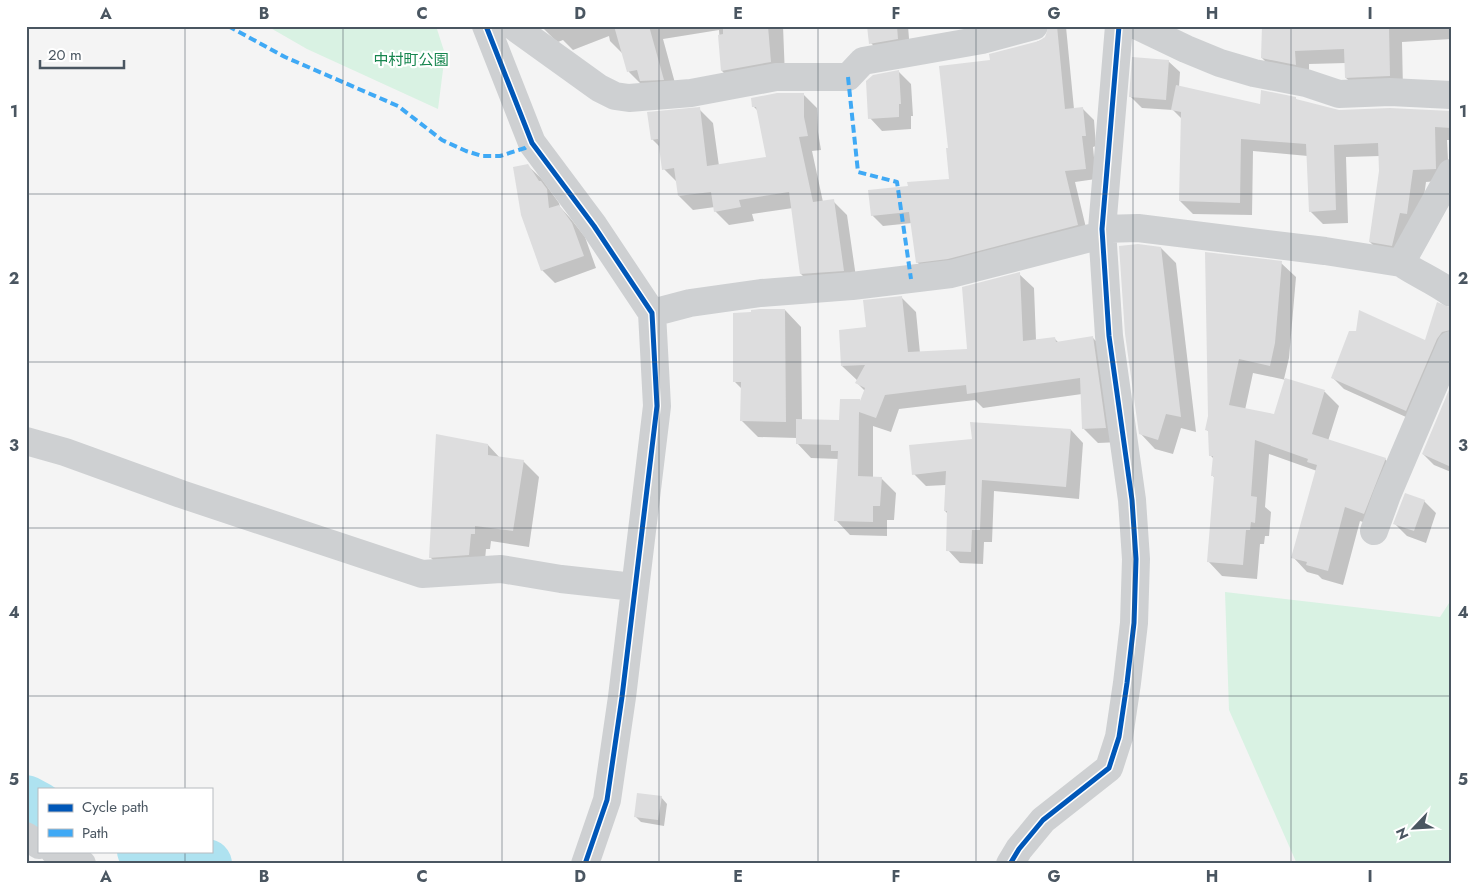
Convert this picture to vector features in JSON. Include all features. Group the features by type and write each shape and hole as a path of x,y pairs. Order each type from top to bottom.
{"street":[{"path":"486,26 532,143 594,226 652,312 656,406 646,506 607,800 585,864"},
{"path":"514,26 599,88 615,96 629,98 691,93 776,77 848,77 863,61 982,40 1034,26"},
{"path":"1010,864 1019,849 1042,820 1109,768 1119,737 1128,683 1134,623 1136,559 1132,500 1109,336 1102,232 1119,26"},
{"path":"1138,26 1220,63 1254,73 1306,83 1339,94 1390,92 1451,95"},
{"path":"1401,263 1451,173"},
{"path":"652,312 690,303 761,293 852,286 951,274 1102,232 1138,228 1325,251 1401,263 1451,293"},
{"path":"1374,531 1387,495 1451,345"},
{"path":"26,440 422,574 501,569 561,579 634,587"},
{"path":"26,836 38,843"},
{"path":"56,852 82,864"}],"green space":[{"name":"中村町公園","path":"267,26 436,26 445,54 438,109 307,49"},
{"path":"1225,592 1440,617 1451,600 1451,864 1297,864 1229,710"}],"building":[{"path":"614,26 649,26 664,80 640,81 637,70 627,72"},
{"path":"723,26 768,26 771,62 721,71 718,35 723,34"},
{"path":"867,26 897,26 898,39 869,44"},
{"path":"1049,26 1057,26 1065,109 1083,107 1086,136 1082,136 1086,169 1065,171 1078,225 948,259 916,263 909,212 871,216 868,190 908,186 907,182 949,179 946,148 948,148 939,66 990,60 989,54 1039,41 1045,37"},
{"path":"1262,26 1389,26 1390,76 1345,78 1344,49 1295,51 1296,65 1261,58"},
{"path":"1132,57 1169,60 1166,100 1129,97"},
{"path":"899,70 901,104 899,104 899,117 868,119 866,81 873,75"},
{"path":"1176,85 1260,104 1261,90 1296,97 1296,99 1339,110 1390,108 1451,111 1451,128 1435,127 1436,169 1413,170 1407,214 1400,213 1392,246 1369,242 1379,171 1378,143 1334,145 1336,210 1309,212 1306,144 1241,139 1240,203 1179,201 1181,112 1171,110"},
{"path":"777,93 804,93 804,117 808,136 799,137 813,202 834,199 844,271 800,274 789,192 739,200 741,207 714,212 711,192 678,196 674,168 662,170 658,139 651,140 647,112 700,107 707,166 766,157 756,107 752,107 751,98"},
{"path":"528,164 539,181 547,189 549,208 559,205 572,223 584,256 541,271 521,215 513,167"},
{"path":"1138,244 1161,247 1181,417 1166,414 1158,440 1139,434 1125,334 1119,246"},
{"path":"1205,252 1282,261 1275,343 1270,366 1239,359 1229,405 1274,414 1285,378 1325,390 1312,434 1386,458 1364,514 1345,507 1328,571 1306,565 1307,562 1291,558 1317,465 1307,462 1308,459 1255,440 1251,496 1257,497 1255,523 1251,522 1250,530 1246,530 1243,565 1207,562 1214,476 1211,476 1213,456 1209,456 1208,431 1205,430 1208,416"},
{"path":"1020,272 1023,341 1055,337 1056,342 1093,336 1106,428 1082,429 1080,378 967,394 966,385 885,395 876,418 859,412 858,476 882,477 880,506 873,506 873,522 834,521 838,451 831,451 831,445 796,444 796,419 839,420 840,399 860,399 860,401 865,388 855,383 865,365 841,366 839,330 866,327 863,300 902,296 908,352 967,349 962,287"},
{"path":"1437,302 1451,308 1451,330 1442,332 1437,339 1406,411 1331,378 1349,331 1356,331 1359,310 1425,340"},
{"path":"785,309 786,422 740,421 741,382 733,382 733,313 751,312 751,310"},
{"path":"1451,385 1451,467 1422,454"},
{"path":"970,422 1071,429 1066,487 982,480 980,530 972,530 971,552 946,551 947,511 944,511 946,471 912,475 909,445 972,439"},
{"path":"436,434 488,444 488,455 524,460 513,531 475,526 475,534 471,534 469,555 429,558"},
{"path":"1405,493 1425,500 1414,531 1393,524"},
{"path":"637,793 662,796 658,820 634,817"}],"waterway":[{"path":"26,800 38,806"},
{"path":"147,852 207,864"}],"marked path":[{"path":"228,26 285,57 398,106 442,140 466,151 482,156 500,156 525,148 532,143"},
{"path":"848,77 858,172 897,182 911,279"}],"cycle path":[{"path":"486,26 532,143 594,226 652,313 657,406 622,697 607,800 585,864"},
{"path":"1010,864 1019,849 1043,820 1109,768 1119,737 1127,683 1134,623 1136,559 1132,500 1109,336 1102,229 1119,26"}]}
